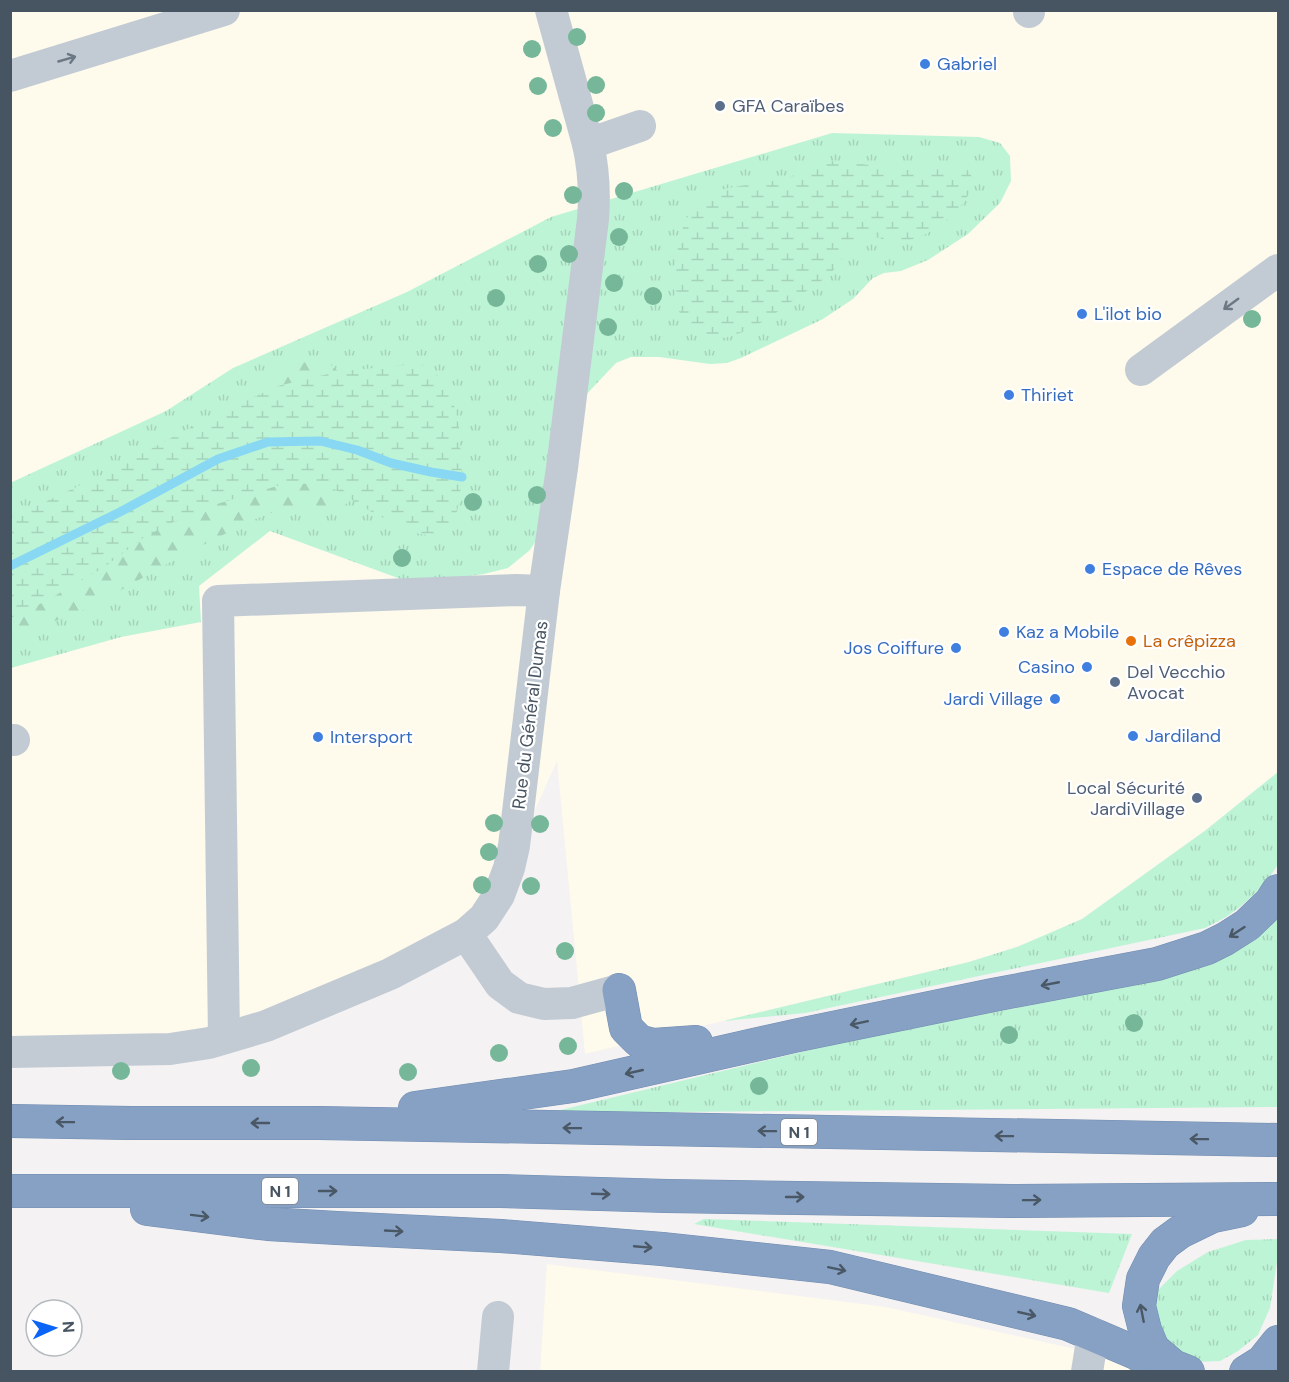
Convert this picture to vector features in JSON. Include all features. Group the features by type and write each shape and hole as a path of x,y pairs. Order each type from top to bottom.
{"highway":[{"path":"319,1123 573,1086 794,1036 1157,964 1207,948 1225,939 1247,925 1271,902 1278,891"},
{"path":"618,990 626,1028 639,1041 653,1045 794,1036"},
{"name":"N 1","path":"10,1120 130,1123 319,1123 1246,1140 1278,1138"},
{"name":"N 1","path":"10,1191 500,1191 1011,1201 1278,1199"},
{"path":"60,1192 158,1211 268,1224 501,1236 662,1249 830,1267 1068,1324 1136,1353 1165,1371"},
{"path":"1188,1371 1173,1366 1153,1349 1146,1330 1139,1306 1143,1279 1154,1257 1165,1243 1180,1232 1213,1216 1264,1205 1278,1205"},
{"path":"1246,1371 1262,1362 1278,1342"}],"street":[{"path":"10,76 81,55 164,19 224,10"},
{"name":"Rue du Général Dumas","path":"10,1052 170,1049 209,1043 266,1026 390,974 466,934 484,918 494,903 509,868 514,846 544,591 593,219 593,166 551,10"},
{"path":"588,144 640,126"},
{"path":"1141,370 1278,270"},
{"path":"224,1038 218,601 516,590 544,591"},
{"path":"466,934 500,984 519,998 544,1004 572,1003 618,990"},
{"path":"493,1371 498,1317"},
{"path":"1087,1371 1093,1334"}],"shaded area":[{"path":"10,11 1278,11 1278,772 1206,830 1082,919 1044,938 969,962 585,1054 557,761 509,868 476,917 209,1043 11,1052"},
{"path":"547,1264 886,1307 1125,1360 1152,1372 540,1372"}],"green space":[{"path":"832,133 979,137 1000,143 1010,156 1011,181 1000,203 968,234 928,260 901,271 884,273 873,278 853,299 823,319 741,358 727,363 710,364 659,357 631,357 616,363 583,398 546,525 530,550 508,568 484,574 414,584 270,531 199,586 201,622 121,637 11,668 10,483 166,411 233,368 407,292 551,217"},
{"path":"838,161 909,170 963,168 969,171 974,181 963,203 933,230 909,240 897,242 876,237 862,240 853,246 828,276 751,328 732,336 719,338 689,324 676,305 676,263 683,228 693,208 700,200 719,190 782,179 809,167"},
{"path":"312,362 331,365 347,379 360,494 340,508 279,510 250,521 174,560 91,607 11,638 11,522 257,399 275,378 295,363"},
{"path":"412,364 423,365 442,380 452,397 459,426 462,477 459,502 455,520 441,533 431,536 416,533 375,514 336,490 315,484 287,483 207,507 167,525 143,538 103,568 11,618 11,518 110,471 210,417 278,386 336,372"},
{"path":"1278,772 1278,864 1268,879 1248,900 1226,917 1205,928 805,1013 723,1021 969,962 1017,947 1082,919 1206,830"},
{"path":"1278,909 1278,1107 548,1113 855,1039 1083,995 1191,968"},
{"path":"704,1219 1132,1234 1109,1293 694,1224"},
{"path":"1278,1239 1278,1255 1270,1308 1258,1335 1238,1351 1220,1361 1195,1362 1171,1347 1160,1328 1155,1309 1158,1290 1177,1271 1208,1252 1246,1240"}],"waterway":[{"path":"10,566 120,512 218,459 268,442 320,441 357,450 391,463 462,477"}],"place":[{"name":"Gabriel","path":"925,64"},
{"name":"GFA Caraïbes","path":"720,106"},
{"name":"L'ilot bio","path":"1082,314"},
{"name":"Thiriet","path":"1009,395"},
{"name":"Espace de Rêves","path":"1090,569"},
{"name":"Kaz a Mobile","path":"1004,632"},
{"name":"La crêpizza","path":"1131,641"},
{"name":"Jos Coiffure","path":"956,648"},
{"name":"Casino","path":"1087,667"},
{"name":"Del Vecchio Avocat","path":"1115,682"},
{"name":"Jardi Village","path":"1055,699"},
{"name":"Jardiland","path":"1133,736"},
{"name":"Intersport","path":"318,737"},
{"name":"Local Sécurité JardiVillage","path":"1197,798"}]}
